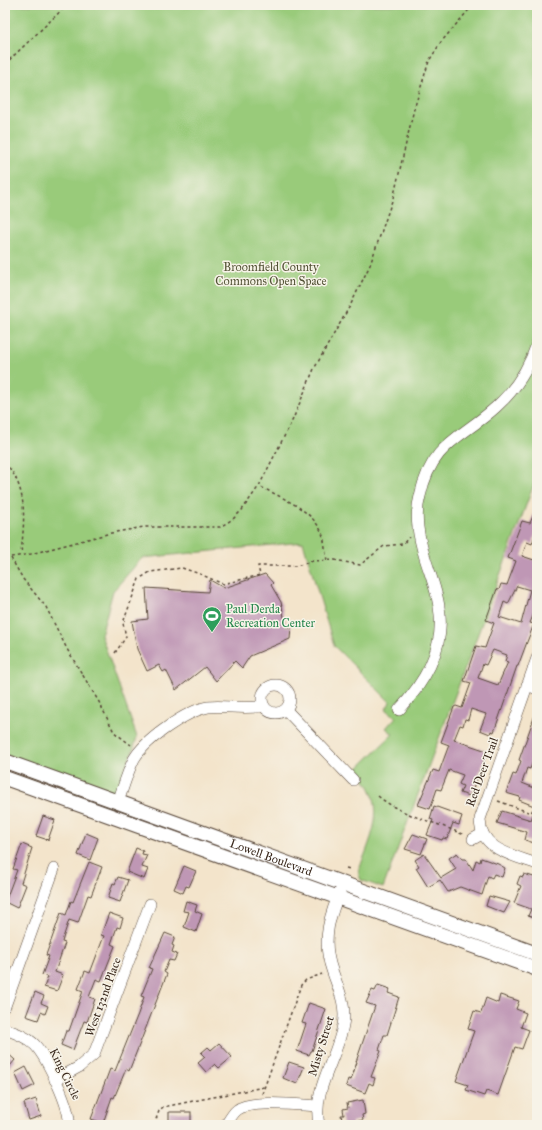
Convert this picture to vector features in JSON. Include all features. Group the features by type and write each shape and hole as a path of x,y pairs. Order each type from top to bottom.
{"main road":[{"name":"Lowell Boulevard","path":"5,762 118,802 537,969"},
{"name":"Lowell Boulevard","path":"5,778 340,891 537,954"},
{"path":"50,794 72,797 108,810 113,810 118,802"}],"street":[{"path":"399,710 415,692 429,670 436,652 440,635 439,606 418,531 418,502 425,478 433,461 447,444 495,408 509,393 527,367 537,344"},
{"name":"Red Deer Trail","path":"478,837 480,819 486,797 532,687 537,658"},
{"path":"118,802 135,758 150,742 168,728 199,709 224,706 250,708 263,706 273,713 282,713 289,706 290,696 288,691 280,686 274,685 266,689 262,697 263,706"},
{"path":"286,710 353,780"},
{"path":"478,837 493,846 537,864"},
{"path":"5,1006 54,869"},
{"name":"Misty Street","path":"319,1125 318,1106 321,1089 341,1035 344,1015 342,995 332,970 326,947 328,926 340,891"},
{"name":"West 132nd Place","path":"55,1080 79,1067 94,1054 150,904"},
{"name":"King Circle","path":"5,1029 28,1039 35,1044 42,1053 66,1105 70,1117 69,1125"},
{"path":"226,1125 238,1109 259,1104 318,1106"}],"path":[{"path":"5,64 67,5"},
{"path":"5,558 11,558 21,554 31,554 110,533 144,527 220,527 233,519 259,486 293,418 314,369 351,304 370,264 394,195 414,109 429,61 441,42 473,5"},
{"path":"5,463 10,468 22,496 24,525 21,554"},
{"path":"259,486 285,499 313,519 322,534 327,560"},
{"path":"115,653 126,637 123,623 139,579 150,572 182,568 223,584 260,575 258,566 296,566 313,561 327,560 360,565 384,546 403,544 409,537"},
{"path":"11,558 23,579 46,607 67,649 99,702 114,732 131,745"},
{"path":"378,796 396,809 478,837"},
{"path":"486,797 531,813 537,802"},
{"path":"346,868 350,869"},
{"path":"259,1104 301,985 306,980 326,972"},
{"path":"154,1125 158,1111 163,1108 264,1087"}],"green space":[{"name":"Broomfield County Commons Open Space","path":"5,5 537,5 537,476 383,888 361,880 359,875 374,827 375,807 374,798 370,788 356,770 393,734 386,728 396,717 386,709 390,702 334,646 303,542 142,558 113,591 101,635 137,737 117,789 109,793 5,755 5,591 7,586 5,586"}],"building":[{"path":"537,507 537,530 532,544 527,542 522,556 537,561 537,608 530,623 534,624 517,666 494,732 491,731 490,734 480,730 486,714 471,709 468,720 465,719 463,726 460,725 454,740 487,751 484,761 470,796 460,793 463,786 459,784 463,775 449,770 441,790 437,789 430,809 418,805 433,770 439,772 449,745 441,742 454,707 456,706 462,708 471,683 464,681 476,646 485,648 494,623 486,620 497,589 499,590 501,584 507,585 516,561 508,558 522,521 530,523","holes":["517,586 530,590 521,624 499,617 504,602 508,604","493,650 507,655 505,661 508,662 498,685 478,678 483,664 486,665"]},
{"name":"Paul Derda Recreation Center","path":"265,574 273,583 271,585 281,602 286,627 291,627 290,639 250,656 242,668 235,661 216,681 205,667 176,690 166,670 163,672 159,665 147,671 137,649 132,621 148,619 146,588 208,592 210,580 224,588"},
{"path":"536,712 537,751 530,769 527,768 522,783 537,789 537,798 534,806 519,800 520,797 506,793 513,774 516,775 521,761 519,760"},
{"path":"434,806 462,816 459,825 453,823 447,839 443,838 442,840 427,835 433,820 430,819"},
{"path":"536,807 537,844 525,840 527,832 497,823 502,811 531,820"},
{"path":"43,816 55,820 48,840 36,836"},
{"path":"86,833 98,838 90,860 78,855"},
{"path":"413,834 427,839 421,854 405,849"},
{"path":"22,844 32,848 21,883 26,885 17,908 5,902 17,870 13,869"},
{"path":"136,848 143,851 142,854 147,855 142,867 148,869 144,879 127,872"},
{"path":"457,853 462,859 466,859 473,870 476,860 480,862 481,858 498,864 505,868 502,877 494,874 492,878 488,876 482,895 460,887 448,892 440,880 428,887 416,868 419,866 415,860 424,854 441,878 456,869 449,858"},
{"path":"89,862 102,867 91,896 88,895 78,923 69,920 62,942 65,943 55,972 63,975 57,991 44,987 48,977 42,975 49,956 46,955 61,913 66,915 71,901 73,902"},
{"path":"184,866 196,871 189,887 186,886 183,893 174,889"},
{"path":"524,874 537,878 537,919 528,916 531,909 514,903 521,886 517,884 520,876 523,877"},
{"path":"118,877 128,880 120,902 108,898 113,883 115,884"},
{"path":"489,896 510,902 504,913 486,906"},
{"path":"186,901 197,905 195,911 202,914 196,932 184,927 189,912 183,911"},
{"path":"109,913 123,918 120,928 117,927 111,944 115,946 101,981 96,979 89,997 95,999 87,1022 84,1021 73,1050 61,1045 66,1031 69,1031 83,991 78,989 85,971 90,973 104,936 101,935"},
{"path":"165,933 175,937 172,945 174,946 172,952 177,954 174,961 169,960 164,972 167,974 129,1071 126,1069 114,1098 112,1097 103,1123 91,1119 110,1069 115,1071 138,1014 144,997 141,996 152,969 149,968"},
{"path":"378,985 390,989 388,993 399,997 387,1035 384,1035 379,1050 381,1051 371,1077 375,1078 373,1085 369,1083 365,1093 346,1086 348,1079 351,1080 375,1006 366,1003 372,990 375,991"},
{"path":"35,992 44,996 41,1003 48,1006 45,1014 41,1012 38,1020 26,1016"},
{"path":"500,995 519,1001 516,1009 526,1013 521,1027 529,1030 522,1049 515,1047 498,1095 486,1091 484,1096 466,1090 468,1085 456,1081 474,1031 468,1029 474,1011 481,1013 486,998 498,1003"},
{"path":"309,1003 326,1009 312,1051 309,1055 297,1051 306,1024 302,1023"},
{"path":"219,1043 232,1057 219,1068 215,1064 206,1072 198,1063 205,1057 201,1053 208,1047 211,1050"},
{"path":"5,1051 15,1060 5,1072"},
{"path":"289,1062 304,1067 297,1084 283,1078"},
{"path":"26,1067 35,1085 23,1091 15,1073"},
{"path":"36,1099 41,1116 29,1120 24,1103"},
{"path":"363,1100 365,1114 362,1115 363,1120 352,1122 352,1125 343,1125 341,1115 344,1115 343,1109 348,1108 347,1103"},
{"path":"169,1112 191,1112 191,1125 169,1125"}],"place":[{"name":"Paul Derda Recreation Center","path":"212,633"}]}
